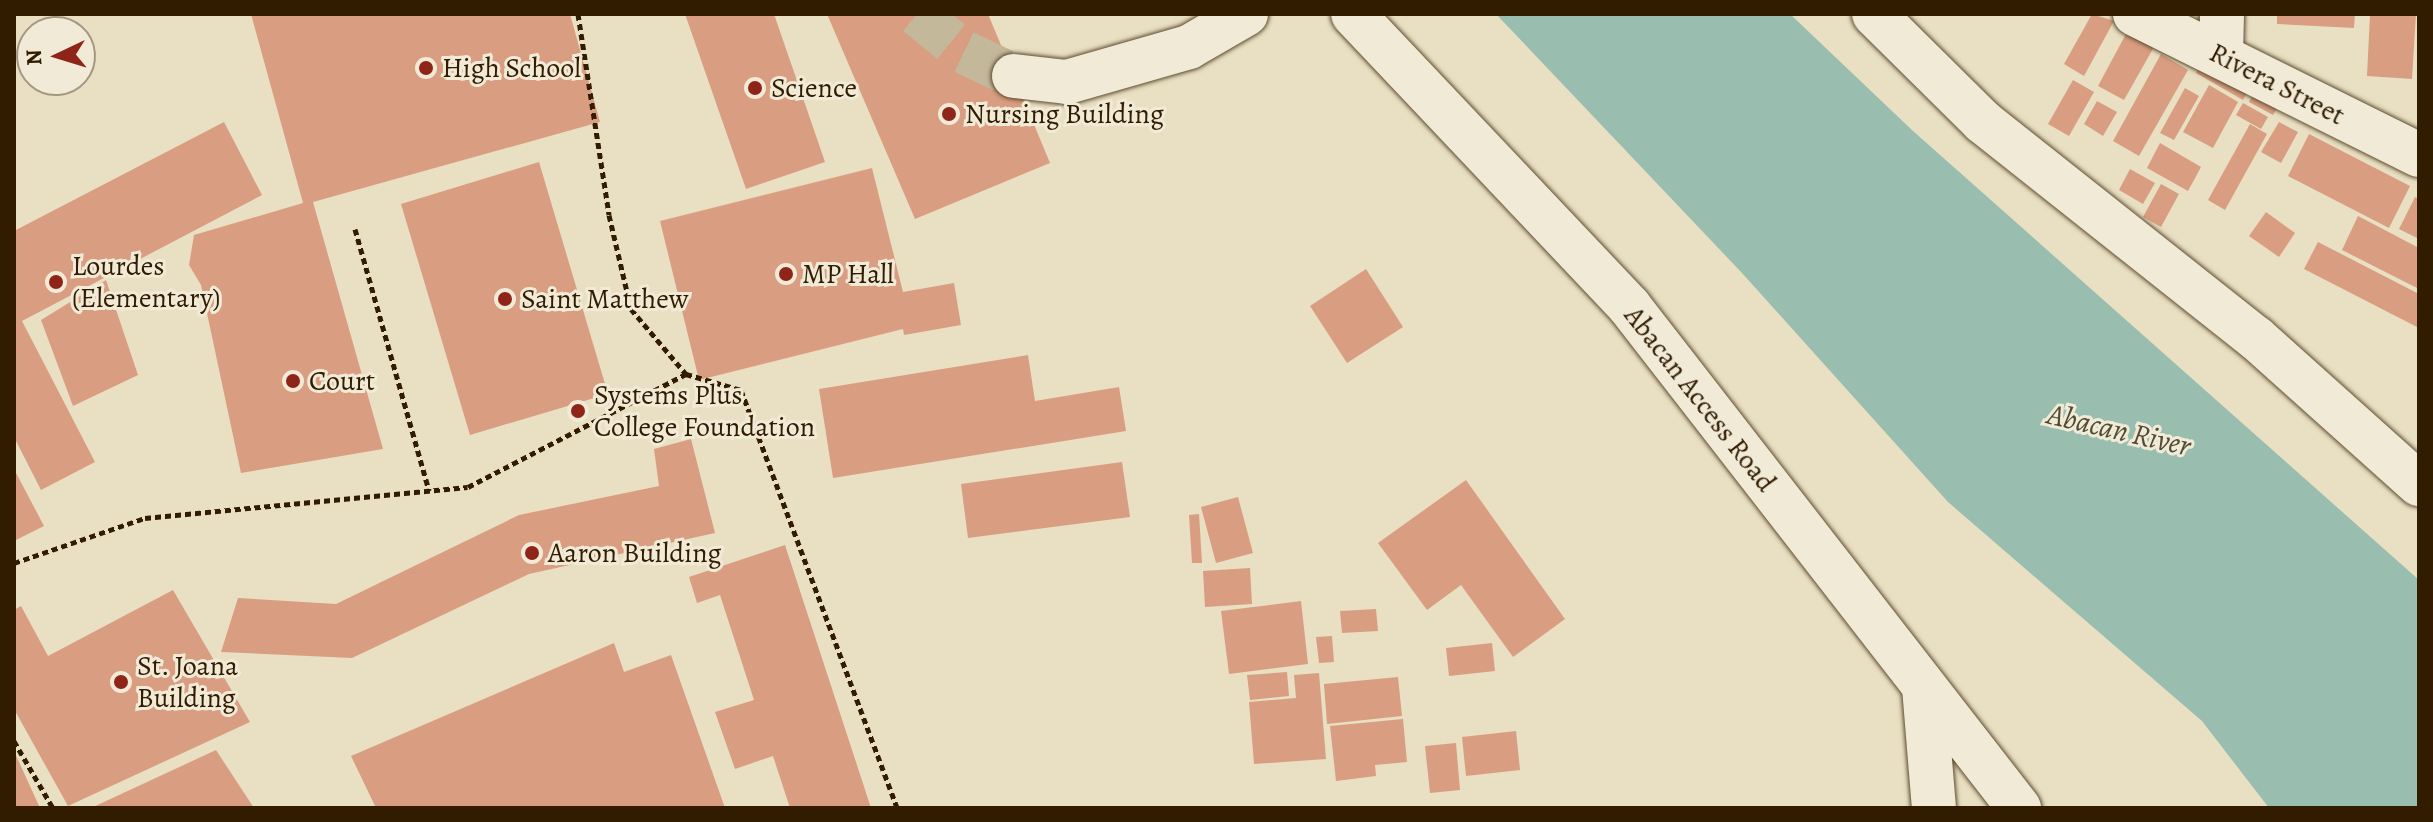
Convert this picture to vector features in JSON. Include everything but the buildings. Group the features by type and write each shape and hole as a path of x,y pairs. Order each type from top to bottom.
{"street":[{"path":"1014,76 1067,82 1189,47 1246,14"},
{"name":"Abacan Access Road","path":"1353,14 1629,306 2019,808"},
{"path":"1874,14 1983,122 2256,338 2419,484"},
{"name":"Rivera Street","path":"2135,14 2222,35 2419,155"},
{"path":"1924,687 1934,808"}],"path":[{"path":"578,14 609,215 631,309 686,374 741,390 897,808"},
{"path":"355,229 429,491"},
{"path":"14,563 145,518 468,487 686,374"},
{"path":"14,741 53,808"}],"water":[{"name":"Abacan River","path":"1496,14 1790,14 1913,131 2419,580 2419,808 2269,808 2202,721 1948,502 1742,273"}],"tunnel":[{"path":"917,14 964,52 1014,76"}],"place":[{"name":"High School","path":"426,68"},
{"name":"Science","path":"755,88"},
{"name":"Nursing Building","path":"949,114"},
{"name":"MP Hall","path":"786,274"},
{"name":"Lourdes (Elementary)","path":"56,282"},
{"name":"Saint Matthew","path":"505,299"},
{"name":"Court","path":"293,381"},
{"name":"Systems Plus College Foundation","path":"578,411"},
{"name":"Aaron Building","path":"532,553"},
{"name":"St. Joana Building","path":"121,682"}]}
